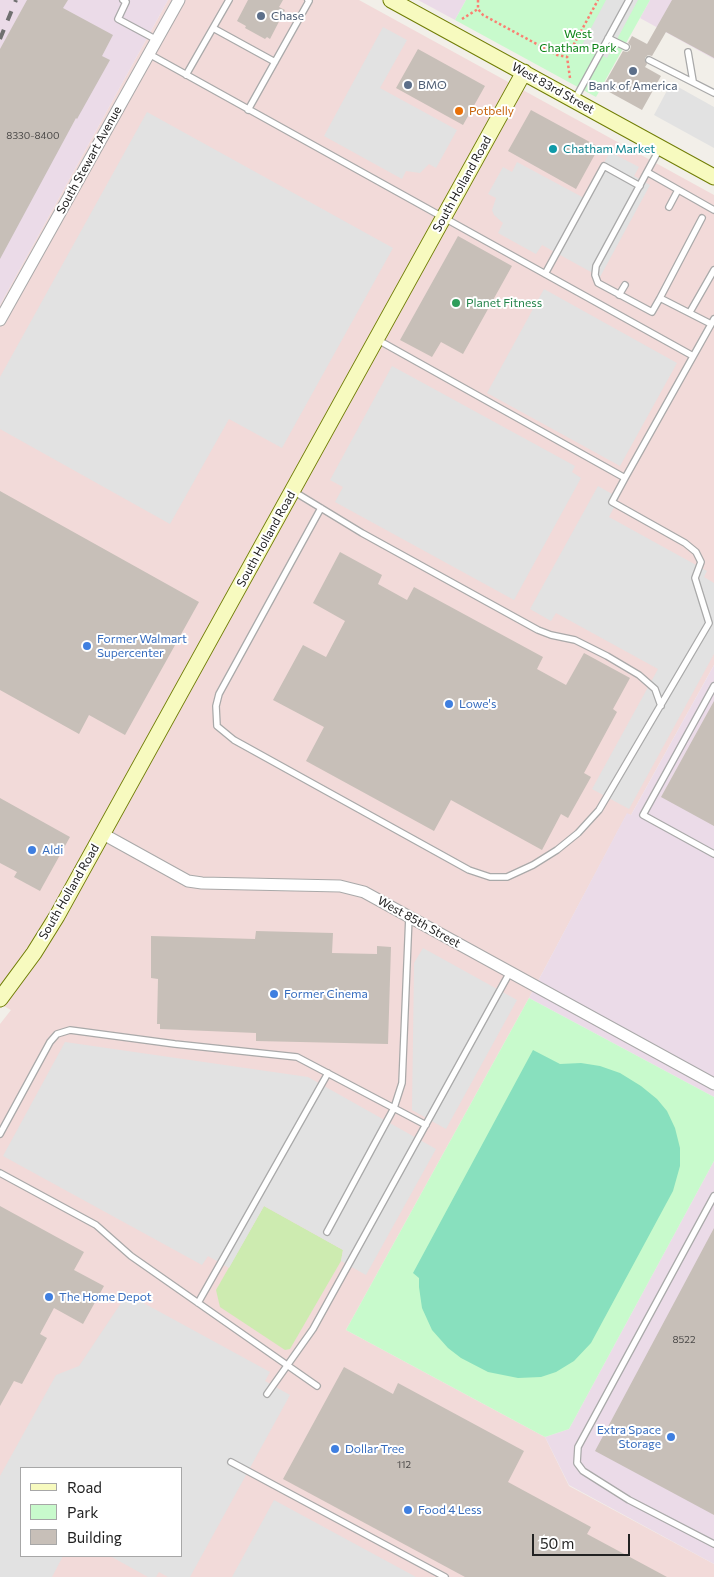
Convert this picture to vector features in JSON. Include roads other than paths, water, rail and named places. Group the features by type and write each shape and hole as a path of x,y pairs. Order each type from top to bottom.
{"main road":[{"name":"West 83rd Street","path":"391,0 714,177"},
{"name":"South Holland Road","path":"0,1000 29,960 57,916 524,72"}],"street":[{"name":"South Stewart Avenue","path":"0,320 179,0"},
{"name":"West 85th Street","path":"103,834 188,880 202,884 340,886 364,892 714,1084"}],"lane":[{"path":"186,75 229,0"},
{"path":"248,110 308,0"},
{"path":"574,100 629,0"},
{"path":"126,1 118,19 157,40"},
{"path":"213,28 275,62"},
{"path":"608,38 626,47"},
{"path":"688,52 693,81"},
{"path":"148,54 694,356"},
{"path":"649,60 714,93"},
{"path":"660,148 596,266 595,275 598,283 652,312 702,218"},
{"path":"545,274 604,166 640,186"},
{"path":"647,172 714,210"},
{"path":"669,207 678,190"},
{"path":"690,312 714,270"},
{"path":"620,294 626,285"},
{"path":"321,508 219,694 216,706 217,726 234,740 469,870 490,878 507,877 533,865 557,850 578,833 599,810 709,623 695,578 701,562 696,552 685,543 612,502 713,321 660,298"},
{"path":"376,340 625,478"},
{"path":"293,491 362,533 538,630 575,640 607,656 639,675 655,689 661,706"},
{"path":"714,686 643,815 714,854"},
{"path":"327,1232 394,1108 402,1083 409,916"},
{"path":"267,1394 314,1329 510,972"},
{"path":"0,1134 50,1042 57,1034 70,1030 296,1057 328,1072 426,1125"},
{"path":"198,1303 328,1072"},
{"path":"0,1174 96,1225 131,1256 317,1386"},
{"path":"714,1196 578,1447 577,1463 584,1470 629,1500 714,1544"},
{"path":"230,1462 445,1577"}],"railway":[{"path":"0,39 16,0"}],"place":[{"name":"Chase","path":"261,16"},
{"name":"Bank of America","path":"633,71"},
{"name":"BMO","path":"408,85"},
{"name":"Potbelly","path":"459,111"},
{"name":"Chatham Market","path":"553,149"},
{"name":"Planet Fitness","path":"456,303"},
{"name":"Former Walmart Supercenter","path":"87,646"},
{"name":"Lowe's","path":"449,704"},
{"name":"Aldi","path":"32,850"},
{"name":"Former Cinema","path":"274,994"},
{"name":"The Home Depot","path":"49,1297"},
{"name":"Extra Space Storage","path":"671,1437"},
{"name":"Dollar Tree","path":"335,1449"},
{"name":"Food 4 Less","path":"408,1510"}],"park label":[{"name":"West Chatham Park","path":"578,41"}]}
